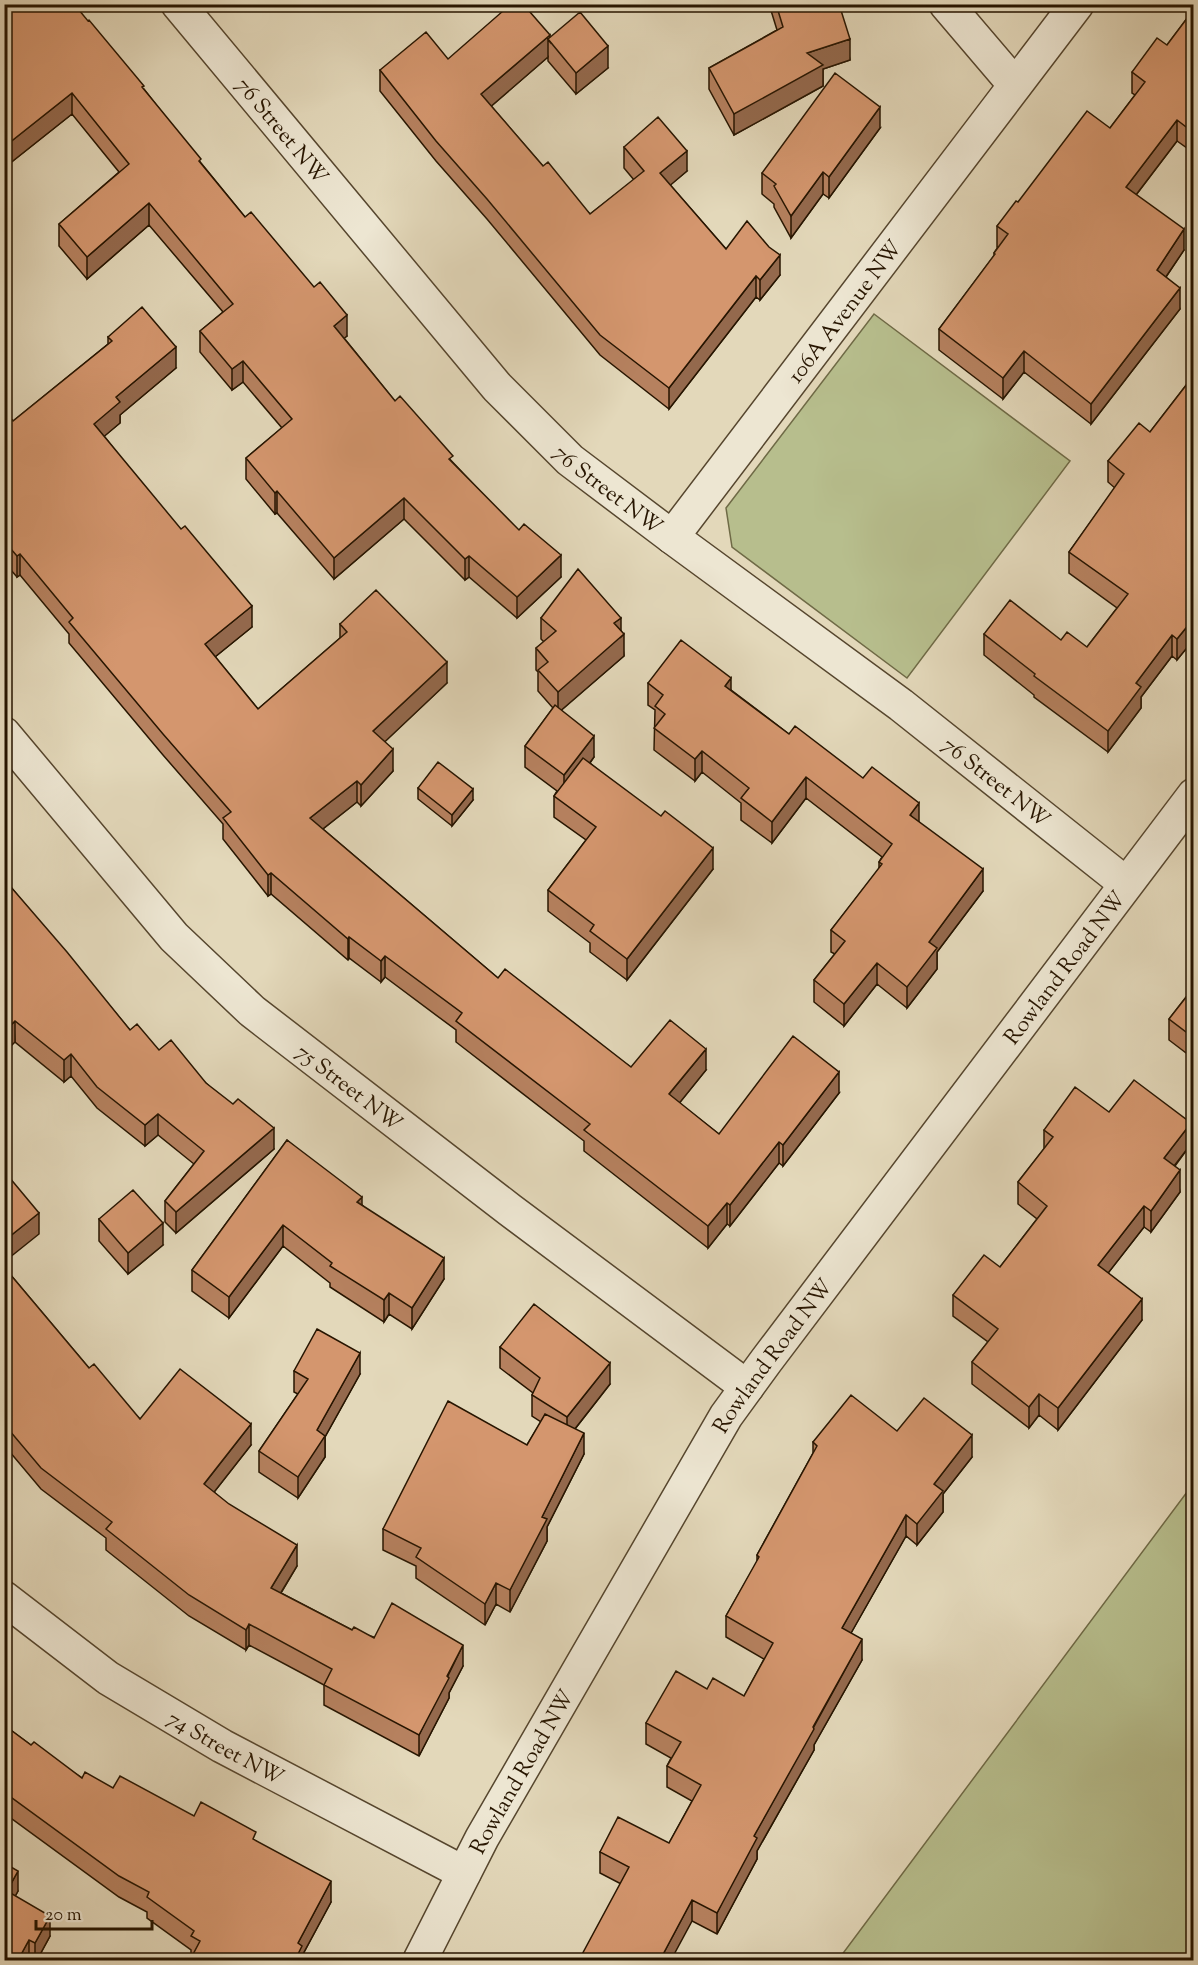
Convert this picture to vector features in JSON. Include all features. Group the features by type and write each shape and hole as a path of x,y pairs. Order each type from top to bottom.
{"street":[{"name":"76 Street NW","path":"178,4 497,387 570,460 901,705 1125,883"},
{"path":"946,4 1016,85"},
{"name":"106A Avenue NW","path":"672,537 1077,4"},
{"name":"75 Street NW","path":"4,734 174,937 252,1011 510,1210 747,1387"},
{"name":"Rowland Road NW","path":"420,1960 488,1828 714,1437 747,1387 1125,883 1194,795"},
{"name":"74 Street NW","path":"4,1598 108,1678 212,1741 464,1873"}],"green space":[{"path":"986,5 1035,5 1023,10 990,8"},
{"path":"874,314 1070,461 907,678 732,547 726,508"},
{"path":"1193,1484 1193,1960 838,1960"}],"building":[{"path":"4,4 74,4 144,86 142,87 201,159 199,161 245,217 251,212 314,287 320,282 347,315 334,326 395,401 400,396 453,456 449,459 519,530 524,524 561,555 517,597 469,556 465,559 404,498 334,558 277,491 275,493 246,458 292,419 243,361 232,369 200,331 233,304 149,203 87,257 59,224 129,164 72,93 4,147"},
{"path":"511,4 523,4 550,35 481,94 543,166 548,162 590,214 644,171 624,147 658,117 687,151 660,173 726,249 747,221 769,247 780,255 760,280 756,276 669,388 600,335 436,141 380,70 426,32 448,59"},
{"path":"776,4 839,4 850,39 807,53 823,65 734,114 709,68 783,27"},
{"path":"1194,9 1194,133 1177,120 1126,187 1184,229 1157,270 1180,288 1091,404 1024,351 1003,378 939,329 1008,234 997,226 1087,111 1110,128 1145,82 1132,72 1157,38 1167,45"},
{"path":"580,12 608,46 576,73 548,39"},
{"path":"835,73 880,107 829,177 823,172 791,216 774,186 776,184 762,173"},
{"path":"142,307 176,347 116,397 120,402 94,424 181,529 185,526 252,606 205,644 258,709 347,632 340,624 376,590 447,662 373,731 393,749 361,785 357,781 310,818 498,978 505,969 631,1067 670,1020 706,1049 669,1094 719,1134 793,1036 839,1072 783,1145 779,1142 730,1205 727,1203 708,1226 584,1130 590,1124 456,1021 462,1013 385,956 381,961 349,937 348,939 271,873 268,875 223,818 231,812 69,622 73,618 20,554 17,556 4,541 4,411 13,421 112,341 108,337"},
{"path":"1194,375 1194,618 1177,639 1172,635 1136,683 1141,687 1108,731 1034,676 1035,674 984,634 1010,600 1061,640 1067,632 1087,647 1128,594 1069,552 1124,474 1108,461 1139,423 1150,432"},
{"path":"578,569 621,618 614,623 624,634 558,692 538,670 548,662 536,648 556,631 541,618"},
{"path":"681,640 731,678 725,686 789,734 795,726 863,778 872,767 919,803 910,815 983,869 929,942 937,948 907,987 877,963 844,1004 814,980 845,941 831,930 882,864 879,862 892,844 806,777 772,822 741,798 749,788 702,751 695,759 654,728 665,714 655,706 663,695 648,683"},
{"path":"555,705 594,736 564,775 525,746"},
{"path":"583,758 661,816 665,811 713,848 627,959 590,931 594,925 548,890 596,827 554,796"},
{"path":"438,762 473,789 452,815 418,788"},
{"path":"4,879 130,1030 137,1024 159,1050 171,1040 206,1083 233,1104 238,1099 274,1128 176,1212 165,1201 204,1151 158,1114 145,1125 97,1087 71,1054 64,1060 15,1021 4,1032"},
{"path":"1194,987 1194,1038 1169,1019"},
{"path":"1134,1080 1191,1123 1164,1158 1180,1170 1151,1211 1144,1206 1098,1265 1142,1299 1058,1408 1039,1394 1029,1407 972,1362 998,1329 953,1295 984,1255 1000,1267 1047,1206 1018,1182 1053,1137 1044,1130 1075,1087 1109,1112"},
{"path":"287,1140 362,1197 357,1202 444,1258 412,1308 389,1293 384,1300 330,1266 332,1263 283,1225 229,1297 192,1270"},
{"path":"4,1171 39,1213 4,1241"},
{"path":"133,1190 163,1223 128,1253 99,1219"},
{"path":"4,1267 89,1368 94,1364 140,1419 180,1369 251,1424 204,1484 229,1504 297,1545 271,1588 352,1630 354,1627 374,1638 392,1603 463,1645 447,1676 449,1678 419,1735 324,1685 332,1669 249,1624 246,1630 189,1595 106,1529 112,1522 41,1468 4,1424"},
{"path":"534,1304 610,1363 567,1417 532,1395 540,1378 500,1347"},
{"path":"317,1329 360,1353 317,1430 325,1436 298,1477 259,1451 308,1379 294,1371"},
{"path":"851,1395 897,1431 924,1398 972,1435 934,1484 943,1491 917,1524 906,1515 842,1628 862,1639 754,1836 757,1838 717,1913 692,1900 660,1960 579,1960 629,1867 600,1852 618,1817 669,1843 701,1785 667,1766 681,1742 646,1723 676,1671 707,1689 713,1678 744,1696 773,1643 726,1616 817,1446 813,1442"},
{"path":"448,1401 527,1445 545,1414 584,1433 542,1517 547,1519 510,1590 496,1583 485,1604 416,1557 421,1548 383,1529"},
{"path":"4,1725 31,1745 34,1742 82,1778 85,1772 113,1788 120,1776 194,1816 201,1802 256,1832 253,1839 331,1881 298,1943 302,1946 295,1960 190,1960 200,1941 191,1936 194,1931 147,1897 149,1892 119,1876 4,1792"},
{"path":"4,1863 18,1871 7,1891 50,1916 35,1943 29,1940 18,1960 4,1960"}]}
